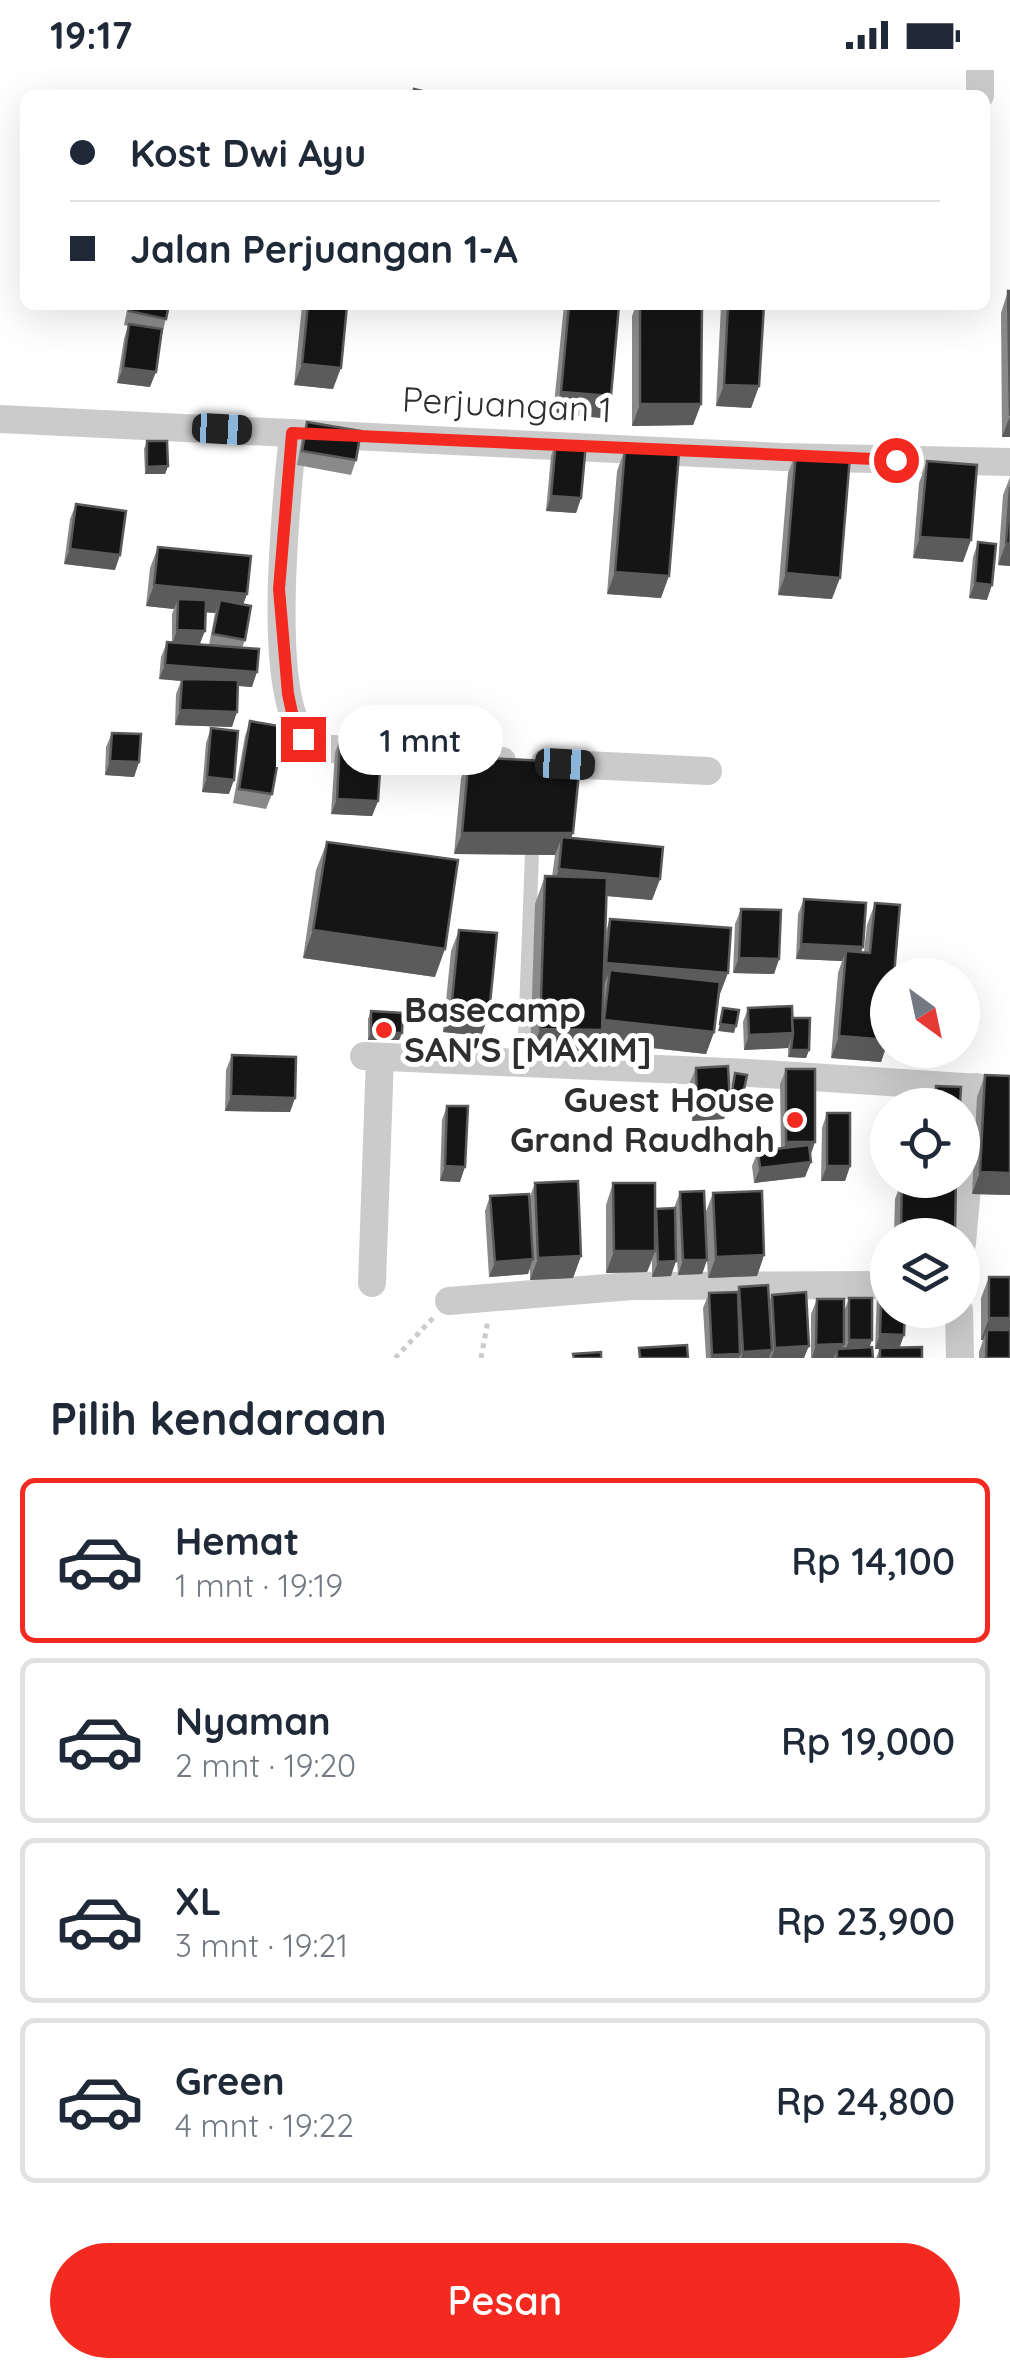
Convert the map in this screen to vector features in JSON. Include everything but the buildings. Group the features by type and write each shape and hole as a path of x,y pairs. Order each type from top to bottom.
{"street":[{"name":"Perjuangan 1","path":"0,419 782,457 1010,462"},
{"path":"292,433 279,589 288,694 294,722 303,739 318,748 708,771"},
{"path":"372,1283 372,1057 749,1072 1010,1090"},
{"path":"964,1218 976,1087"},
{"path":"449,1301 632,1286 870,1284"},
{"path":"959,1328 960,1358"}],"lane":[{"path":"524,1063 532,853"}],"path":[{"path":"482,1358 492,1297"},
{"path":"395,1358 449,1301"}],"place":[{"name":"Basecamp SAN'S [MAXIM]","path":"384,1030"},
{"name":"Guest House Grand Raudhah","path":"795,1120"}],"route":[{"path":"303,739 294,722 288,694 279,589 292,433 896,460"}]}
